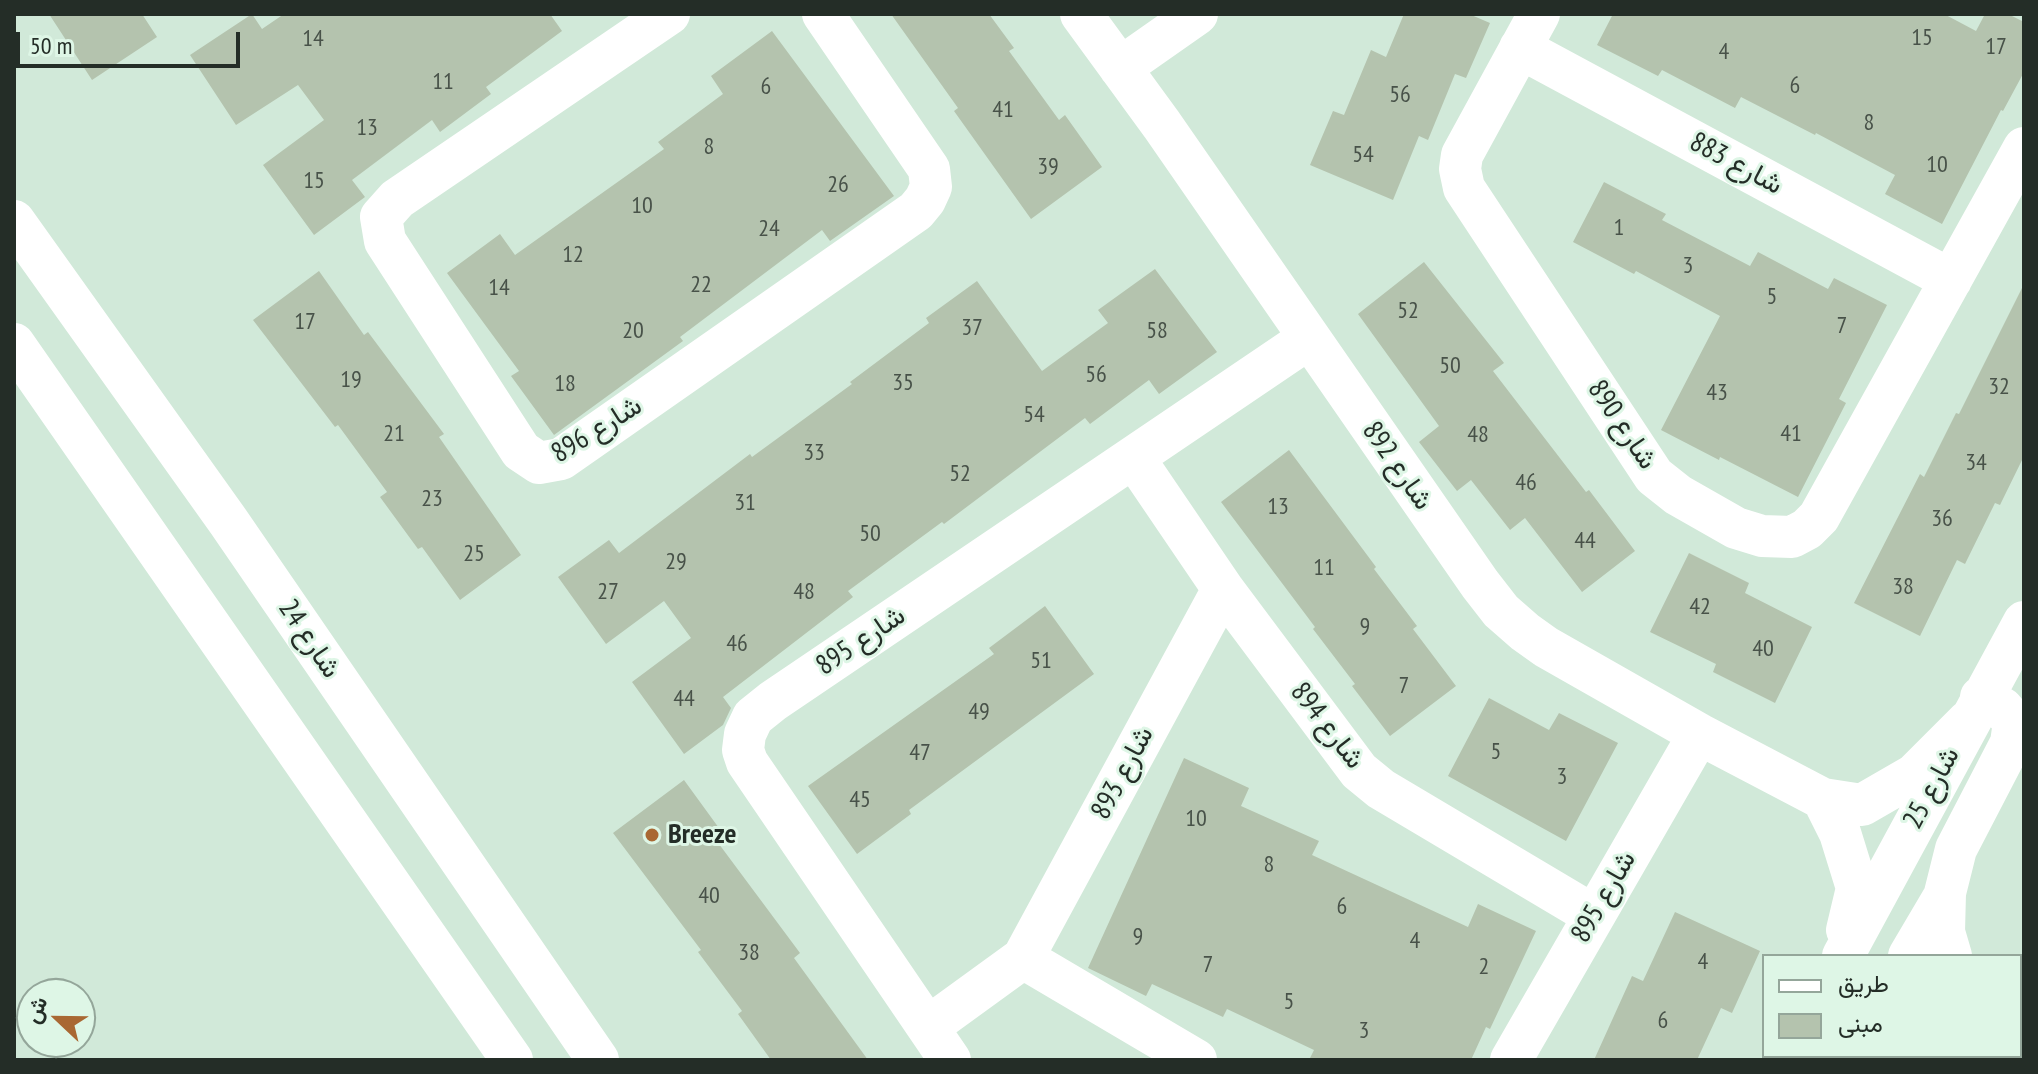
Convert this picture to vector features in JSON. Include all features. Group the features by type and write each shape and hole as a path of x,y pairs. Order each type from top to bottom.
{"street":[{"name":"شارع 896","path":"669,14 397,199 381,217 385,241 521,451 539,463 561,459 916,211 925,200 931,187 929,169 823,14"},
{"name":"شارع 892","path":"1081,14 1501,611 1546,647 1699,734 1823,799 1862,805 1914,775 1975,709"},
{"path":"1120,68 1197,14"},
{"name":"شارع 883","path":"1530,31 1951,280"},
{"name":"شارع 890","path":"1530,31 1462,155 1460,169 1464,188 1654,476 1678,495 1736,528 1762,536 1792,537 1807,529 1819,517 2024,148"},
{"name":"شارع 24","path":"14,221 228,521 598,1060"},
{"name":"شارع 895","path":"939,1043 747,762 743,750 745,734 753,717 1308,339"},
{"path":"14,344 512,1060"},
{"name":"شارع 894","path":"1134,458 1223,589 1359,771 1381,789 1593,915"},
{"name":"شارع 893","path":"939,1043 1023,958 1223,589"},
{"name":"شارع 25","path":"1843,954 2024,622"},
{"path":"1950,954 1944,932 1945,893 1956,849 2011,743 2014,722 2002,708 1975,709"},
{"name":"شارع 895","path":"1511,1060 1699,734"},
{"path":"1910,954 2024,749"},
{"path":"1823,799 1840,833 1857,888 1842,954"},
{"path":"1023,958 1196,1060"}],"building":[{"path":"49,14 142,14 157,37 92,80"},
{"path":"252,14 262,29 284,14 550,14 562,31 486,87 491,94 440,132 432,120 352,180 365,197 314,235 263,165 324,120 298,85 236,125 190,55"},
{"path":"891,14 989,14 1014,48 1009,51 1059,120 1065,115 1102,167 1031,219 954,111 958,108"},
{"path":"1404,14 1469,14 1490,23 1466,78 1455,74 1428,140 1419,136 1393,200 1310,165 1333,111 1344,115 1371,50 1386,57"},
{"path":"1613,14 1944,14 1976,31 1985,14 2008,14 2024,22 2024,72 1942,224 1885,194 1895,175 1816,133 1741,97 1735,108 1662,70 1658,76 1597,45"},
{"path":"772,31 894,196 830,241 822,230 680,337 683,341 554,435 511,376 519,371 447,273 500,234 515,255 664,149 658,142 723,94 711,76"},
{"path":"1604,182 1666,214 1662,220 1750,266 1758,252 1828,289 1834,278 1887,305 1839,399 1846,403 1798,497 1661,430 1720,316 1636,271 1634,274 1573,242"},
{"path":"1424,262 1504,363 1493,371 1635,551 1582,592 1525,518 1510,530 1471,480 1457,491 1419,442 1439,426 1358,314"},
{"path":"1155,269 1217,352 1159,394 1149,380 1090,424 1085,418 944,524 942,522 848,591 853,597 723,697 731,708 723,725 684,754 632,682 691,638 664,601 606,644 558,577 609,540 619,553 750,454 752,457 852,384 850,382 929,323 926,318 977,281 1042,371 1108,323 1098,310"},
{"path":"319,271 364,335 368,332 444,434 439,437 521,555 460,600 422,547 418,549 380,497 387,492 338,425 335,427 253,320"},
{"path":"2024,284 2024,456 2000,505 1995,503 1965,564 1957,560 1920,636 1854,603 1920,474 1924,477 1956,413 1959,414"},
{"path":"1289,450 1376,567 1374,569 1417,626 1413,629 1456,686 1390,736 1352,686 1355,684 1313,629 1315,627 1221,502"},
{"path":"1689,553 1749,583 1745,593 1812,627 1775,703 1713,672 1716,664 1650,632"},
{"path":"1045,606 1094,674 909,810 911,814 857,854 808,786 994,654 989,648"},
{"path":"1489,698 1549,730 1559,713 1618,743 1566,841 1448,776"},
{"path":"1184,758 1249,788 1241,806 1319,841 1312,855 1468,927 1478,904 1536,931 1490,1029 1486,1027 1471,1060 1309,1060 1314,1050 1227,1009 1223,1017 1152,984 1146,996 1088,968"},
{"path":"684,780 724,835 716,840 800,953 794,958 868,1060 771,1060 738,1014 742,1011 698,952 701,950 613,833"},
{"path":"1675,912 1760,951 1732,1013 1721,1008 1697,1060 1594,1060 1632,976 1643,981"}],"place":[{"name":"Breeze","path":"652,835"}]}
